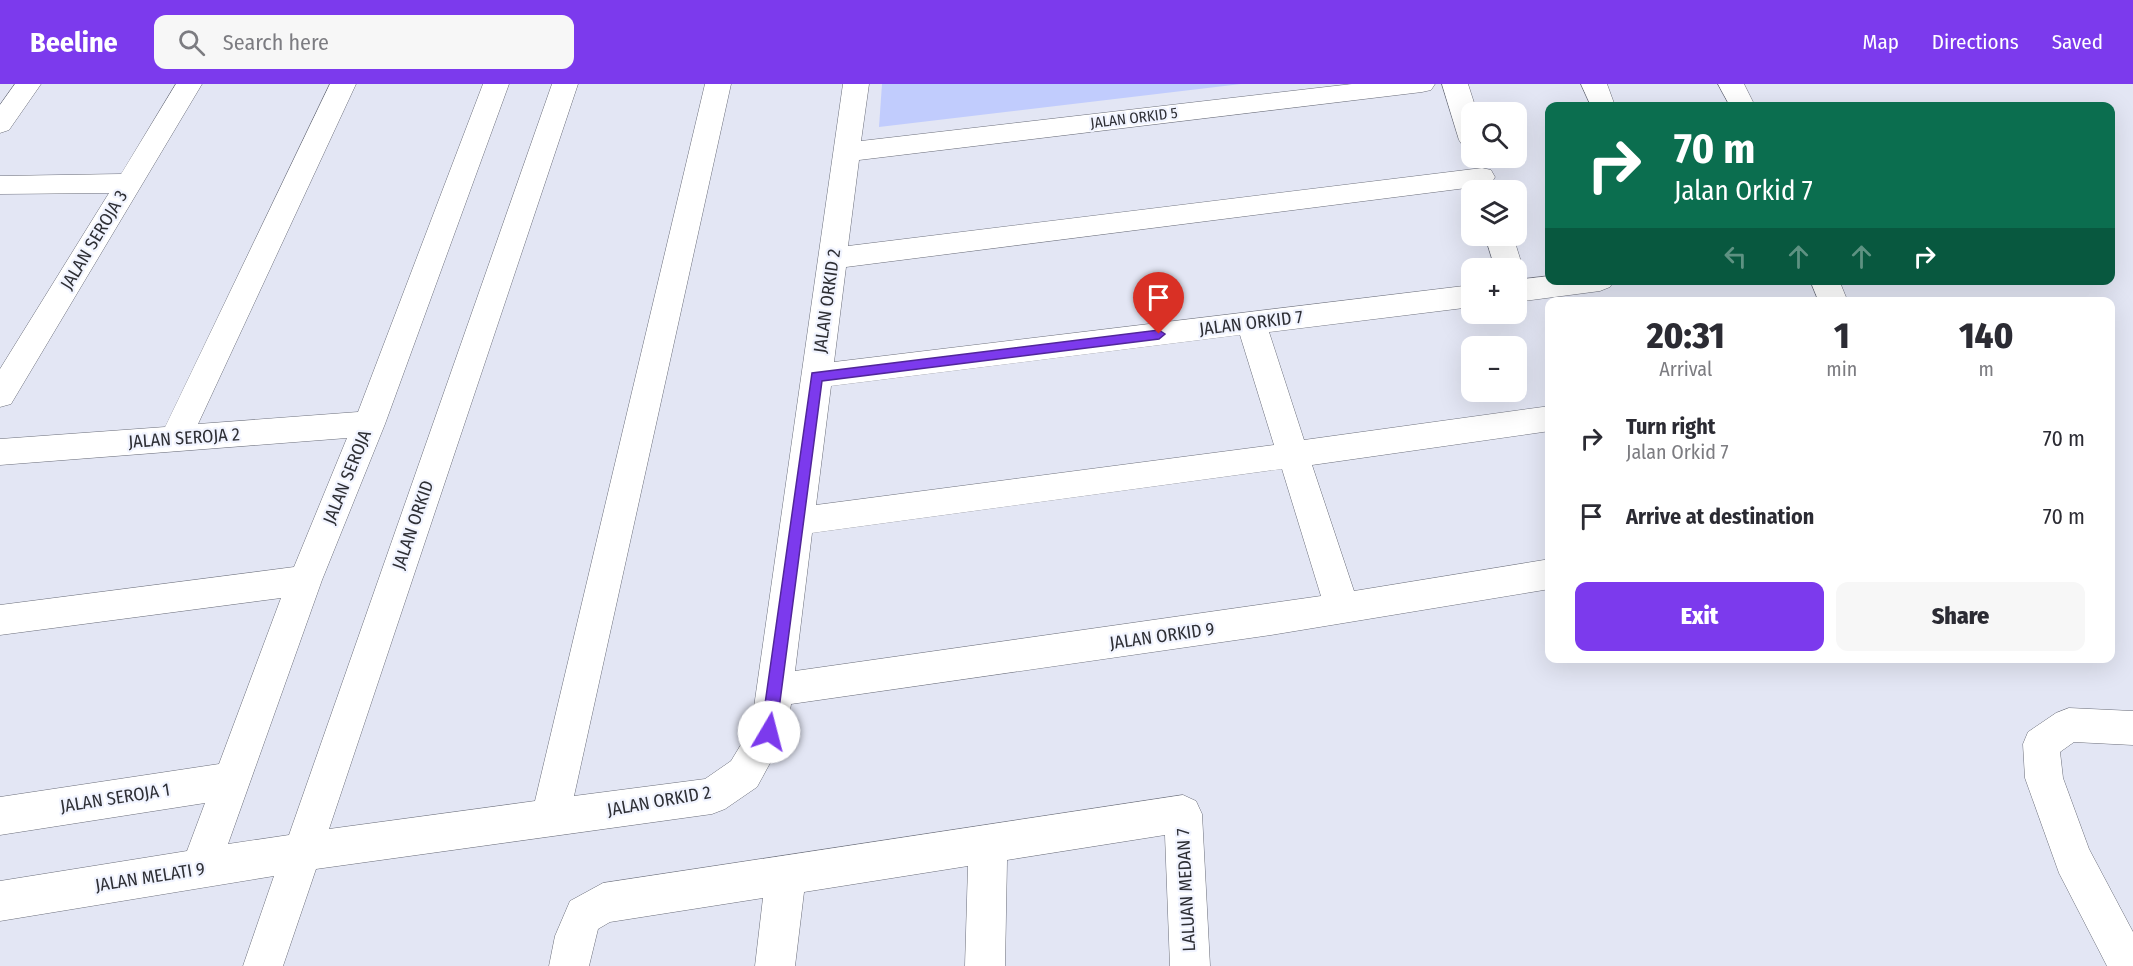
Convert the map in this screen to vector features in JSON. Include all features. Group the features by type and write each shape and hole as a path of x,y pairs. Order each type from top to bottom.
{"street":[{"path":"0,124 28,84"},
{"name":"JALAN SEROJA 3","path":"0,395 189,84"},
{"path":"175,439 343,84"},
{"name":"JALAN SEROJA","path":"199,870 229,781 305,580 369,424 496,84"},
{"name":"JALAN ORKID","path":"263,966 300,852 565,84"},
{"path":"550,818 718,84"},
{"name":"JALAN ORKID 2","path":"300,852 711,796 744,774 769,732 856,84"},
{"name":"JALAN ORKID 5","path":"847,152 1422,84"},
{"path":"1455,84 1461,104"},
{"path":"1594,84 1601,102"},
{"path":"1731,84 1740,102"},
{"path":"832,258 1482,175"},
{"path":"0,185 129,183"},
{"path":"1527,290 1562,285"},
{"name":"JALAN ORKID 7","path":"816,376 1461,297"},
{"path":"1251,323 1342,608"},
{"path":"797,521 1293,455 1545,419"},
{"name":"JALAN SEROJA 2","path":"0,452 369,424"},
{"name":"JALAN ORKID 9","path":"774,690 1271,620 1545,575"},
{"path":"0,620 305,580"},
{"path":"2129,966 2073,858 2044,778 2041,744 2069,725 2133,728"},
{"name":"JALAN SEROJA 1","path":"0,816 229,781"},
{"name":"LALUAN MEDAN 7","path":"988,844 1183,814 1190,966"},
{"path":"569,966 574,936 584,915 603,903 988,844 986,966"},
{"name":"JALAN MELATI 9","path":"0,901 300,852"},
{"path":"775,966 786,875"}],"shaded area":[{"path":"882,84 1241,84 879,127"}],"route":[{"path":"769,732 816,376 1159,334"}]}
